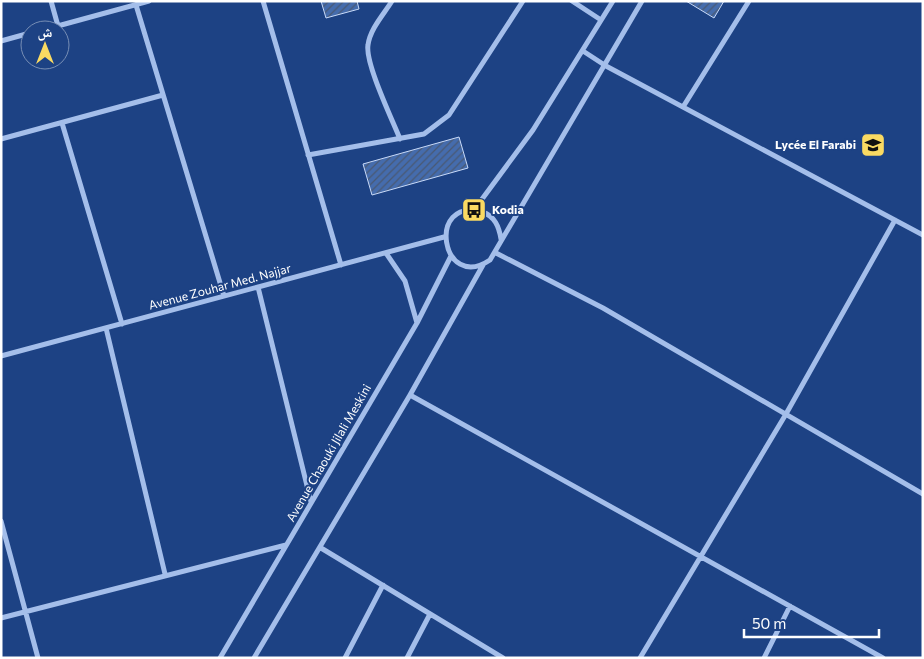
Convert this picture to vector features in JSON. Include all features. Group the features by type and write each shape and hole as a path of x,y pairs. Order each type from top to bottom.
{"street":[{"path":"51,1 56,20"},
{"path":"70,23 149,1"},
{"path":"263,1 341,265"},
{"path":"392,1 370,36 367,46 371,66 400,139"},
{"path":"308,155 424,134 449,115 522,1"},
{"path":"572,1 601,20"},
{"path":"474,210 533,130 613,1"},
{"path":"254,658 321,548 410,395 482,265 496,253 501,239 606,66 642,1"},
{"path":"683,107 749,1"},
{"path":"136,5 224,296"},
{"path":"1,41 20,36"},
{"path":"583,51 606,66 923,235"},
{"path":"1,139 62,124 163,95"},
{"path":"62,124 122,324"},
{"path":"482,265 466,265 451,256 444,237 447,226 454,217 463,212 474,210 485,213 494,219 499,228 501,239"},
{"path":"640,658 786,414 896,220"},
{"name":"Avenue Zouhar Med. Najjar","path":"1,356 444,237"},
{"path":"386,253 405,281 416,323"},
{"path":"496,253 603,308 923,494"},
{"name":"Avenue Chaouki Jilali Meskini","path":"220,658 416,323 451,256"},
{"path":"258,287 311,502"},
{"path":"106,328 165,574"},
{"path":"410,395 883,658"},
{"path":"1,521 38,658"},
{"path":"1,618 165,574 287,545"},
{"path":"321,548 503,658"},
{"path":"345,658 383,585"},
{"path":"764,658 790,606"},
{"path":"407,658 430,614"}],"building":[{"path":"321,1 357,1 359,9 326,18"},
{"path":"686,1 724,1 714,18"},
{"path":"459,137 468,168 372,195 363,164"}],"place":[{"name":"Lycée El Farabi","path":"873,145"},
{"name":"Kodia","path":"474,210"}]}
